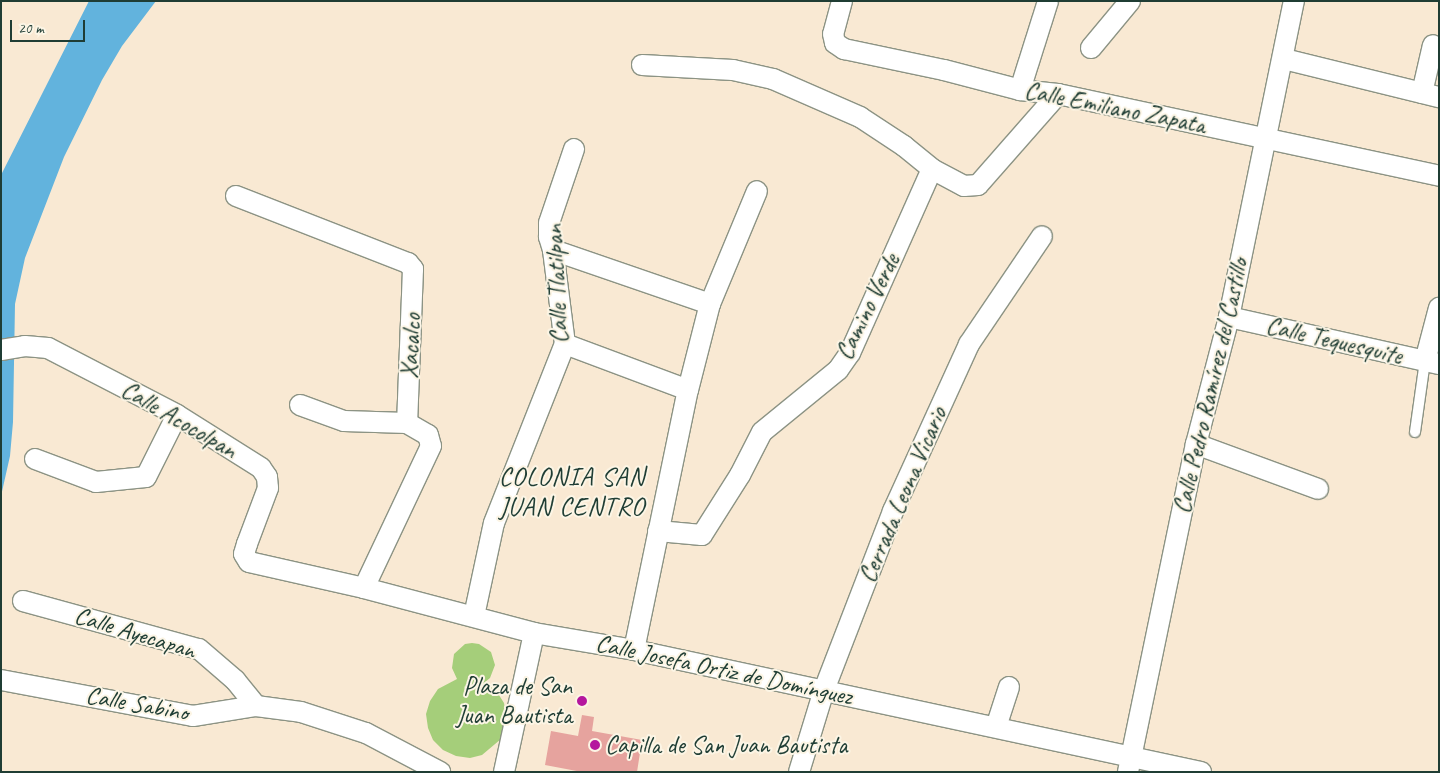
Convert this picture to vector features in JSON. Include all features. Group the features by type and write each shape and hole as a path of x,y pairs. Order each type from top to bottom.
{"street":[{"name":"Calle Emiliano Zapata","path":"842,1 833,34 835,43 844,49 944,70 1020,90 1058,94 1439,176"},
{"path":"1020,90 1048,1"},
{"path":"1090,48 1130,1"},
{"name":"Calle Pedro Ramírez del Castillo","path":"1130,764 1196,444 1229,318 1265,138 1284,59 1294,1"},
{"path":"1284,59 1430,95 1433,45"},
{"path":"642,65 732,70 773,79 860,117 904,146 932,169 964,186 978,185 1058,94"},
{"name":"Calle Tlatilpan","path":"474,616 494,523 565,344 553,250 549,237 549,223 574,149"},
{"name":"Camino Verde","path":"658,531 702,535 740,475 762,432 838,370 850,353 932,169"},
{"path":"634,650 688,390 710,304 757,191"},
{"name":"Xacalco","path":"236,196 408,263 413,269 407,423"},
{"name":"Cerrada Leona Vicario","path":"799,772 824,690 893,511 969,344 1042,236"},
{"path":"553,250 710,304"},
{"path":"1432,363 1439,308"},
{"name":"Calle Tequesquite","path":"1229,318 1432,363"},
{"path":"565,344 688,390"},
{"name":"Calle Acocolpan","path":"1,350 25,346 48,348 177,415 261,468 267,477 268,488 244,554 249,562"},
{"path":"300,405 344,421 407,423 428,435 431,446 364,588"},
{"path":"35,459 96,482 146,477 177,415"},
{"path":"1196,444 1318,489"},
{"name":"Calle Josefa Ortiz de Domínguez","path":"249,562 364,588 534,633 634,650 996,727 1130,764 1201,772"},
{"name":"Calle Ayecapan","path":"23,601 199,648 235,680 256,706"},
{"path":"504,772 534,633"},
{"name":"Calle Sabino","path":"1,680 193,716 256,706 301,712 366,733 437,771"},
{"path":"996,727 1009,686"}],"lane":[{"path":"1415,432 1432,363"}],"green space":[{"path":"465,644 479,644 491,652 495,665 490,678 485,682 497,692 504,703 506,715 501,739 482,755 470,758 456,756 443,750 433,740 428,728 426,714 430,701 438,689 457,679 452,668 454,654"}],"water":[{"path":"89,1 156,1 122,46 102,80 64,157 25,258 15,304 13,422 10,456 1,496 1,175"}],"building":[{"name":"Capilla de San Juan Bautista","path":"582,715 594,717 592,731 642,740 637,772 582,772 545,765 551,731 578,736"}],"place":[{"name":"Plaza de San Juan Bautista","path":"582,701"},
{"name":"Capilla de San Juan Bautista","path":"595,745"}],"district":[{"name":"COLONIA SAN JUAN CENTRO","path":"572,492"}]}
